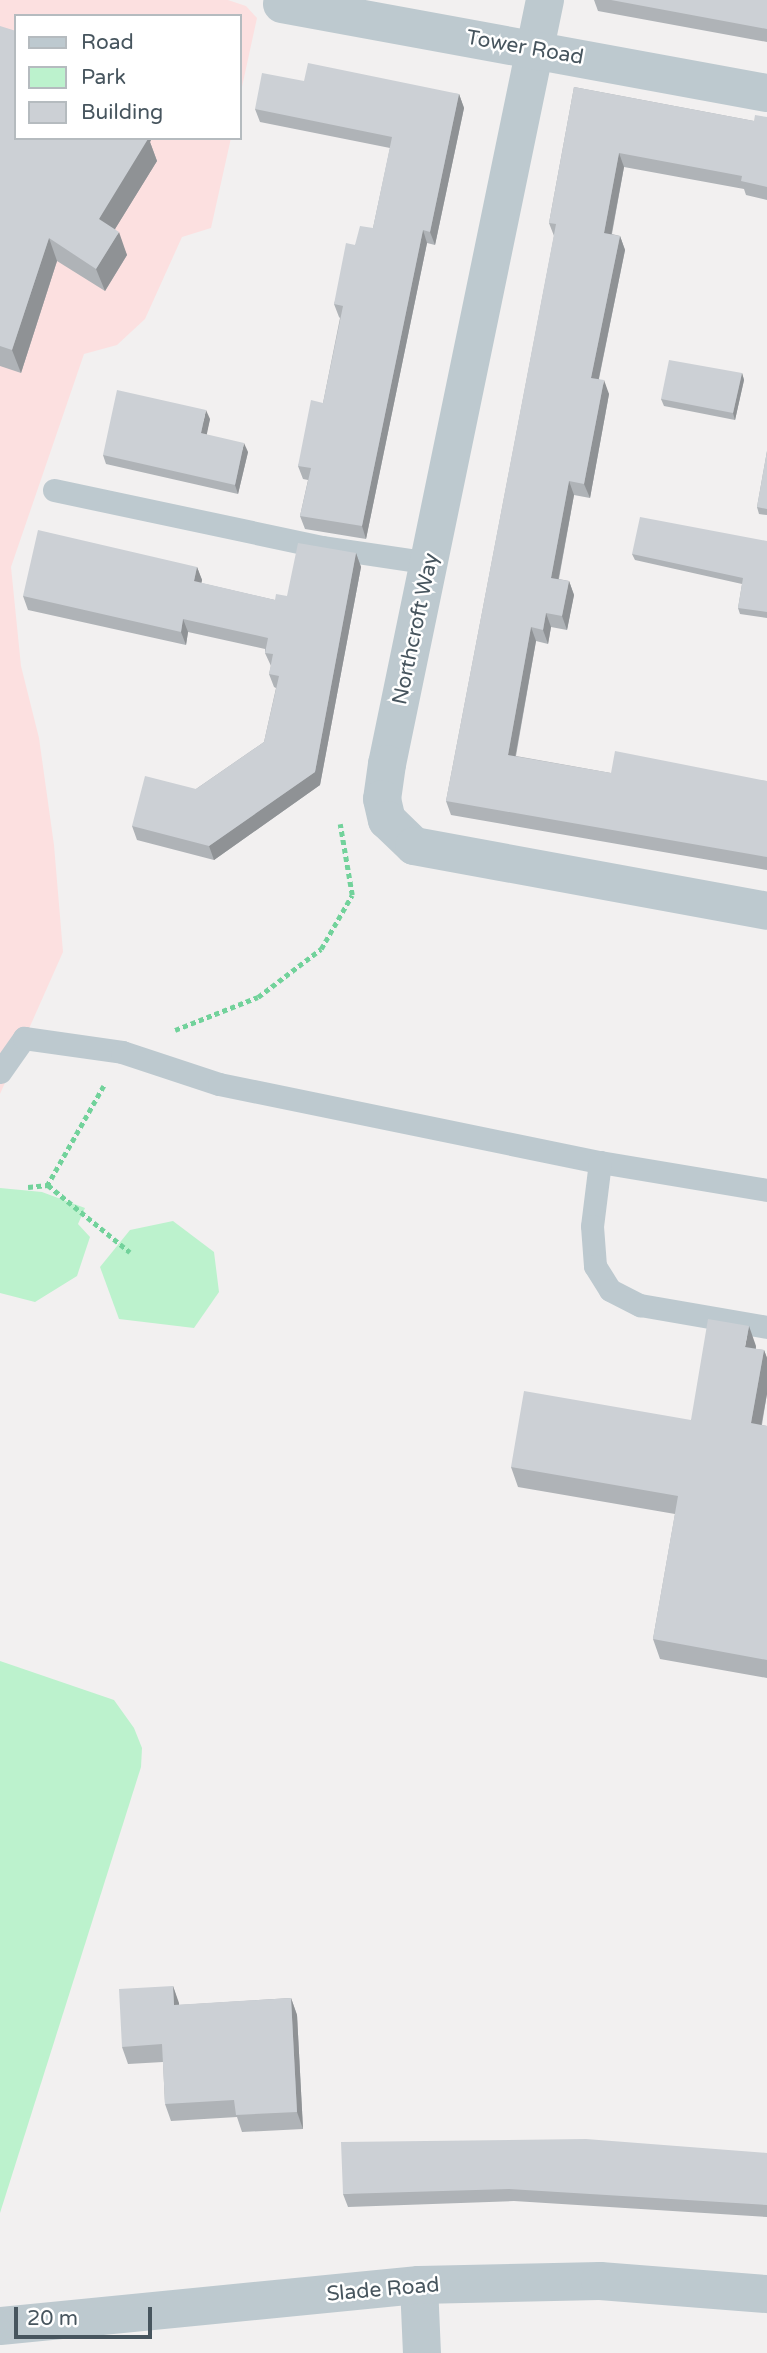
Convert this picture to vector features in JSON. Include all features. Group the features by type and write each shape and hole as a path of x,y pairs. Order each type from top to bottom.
{"street":[{"name":"Northcroft Way","path":"382,799 545,0"},
{"name":"Tower Road","path":"282,4 767,93"},
{"path":"382,799 387,820 414,846 767,911"},
{"name":"Slade Road","path":"0,2326 419,2285 600,2281 767,2294"},
{"path":"419,2285 422,2353"}],"lane":[{"path":"54,490 323,547 429,563"},
{"path":"0,1072 24,1038 122,1052 219,1084 600,1162 767,1190"},
{"path":"600,1162 592,1226 595,1266 610,1290 640,1305 767,1327"}],"path":[{"path":"48,1185 122,1052 258,997 321,948 352,895 338,805 382,799"},
{"path":"28,1187 48,1185 130,1252"}],"shaded area":[{"path":"0,0 228,0 246,6 257,18 242,87 242,14 14,14 14,140 231,140 211,228 182,237 145,319 117,345 84,354 11,567 21,666 39,738 54,845 63,952 0,1094"}],"green space":[{"path":"0,1188 42,1192 85,1208 78,1224 90,1237 77,1276 35,1302 0,1293"},
{"path":"173,1221 214,1252 219,1292 194,1328 119,1319 100,1267 130,1230"},
{"path":"0,1661 114,1700 134,1728 142,1748 141,1767 0,2213"}],"building":[{"path":"611,0 767,0 767,29"},
{"path":"0,26 14,30 14,140 147,140 99,219 119,232 96,269 49,238 12,350 0,346"},
{"path":"308,63 459,94 430,232 423,230 362,526 300,516 311,468 298,466 311,400 323,403 343,306 334,304 346,243 355,245 360,226 373,228 392,137 255,109 262,73 304,81"},
{"path":"574,87 754,121 755,115 767,117 767,187 741,181 742,176 619,153 604,233 620,236 591,378 604,380 584,484 569,481 551,578 569,581 562,616 546,613 543,630 531,627 508,755 611,773 615,751 767,781 767,857 446,801 556,224 549,223"},
{"path":"669,360 742,373 733,413 661,399"},
{"path":"117,390 206,410 201,433 244,443 235,485 103,455"},
{"path":"767,451 767,509 757,507"},
{"path":"640,517 767,541 767,612 738,608 743,578 632,554"},
{"path":"38,530 197,567 194,581 275,600 276,594 287,596 298,543 356,553 315,772 209,846 132,826 145,776 196,789 264,742 279,676 269,674 273,654 265,653 268,638 183,619 181,632 23,596"},
{"path":"708,1319 749,1326 745,1347 764,1350 751,1423 767,1426 767,1660 653,1639 678,1496 511,1467 524,1391 691,1420"},
{"path":"173,1986 174,2005 291,1998 297,2112 236,2115 234,2100 165,2104 162,2044 122,2047 119,1989"},
{"path":"586,2139 767,2153 767,2205 509,2189 343,2194 341,2142"}]}
